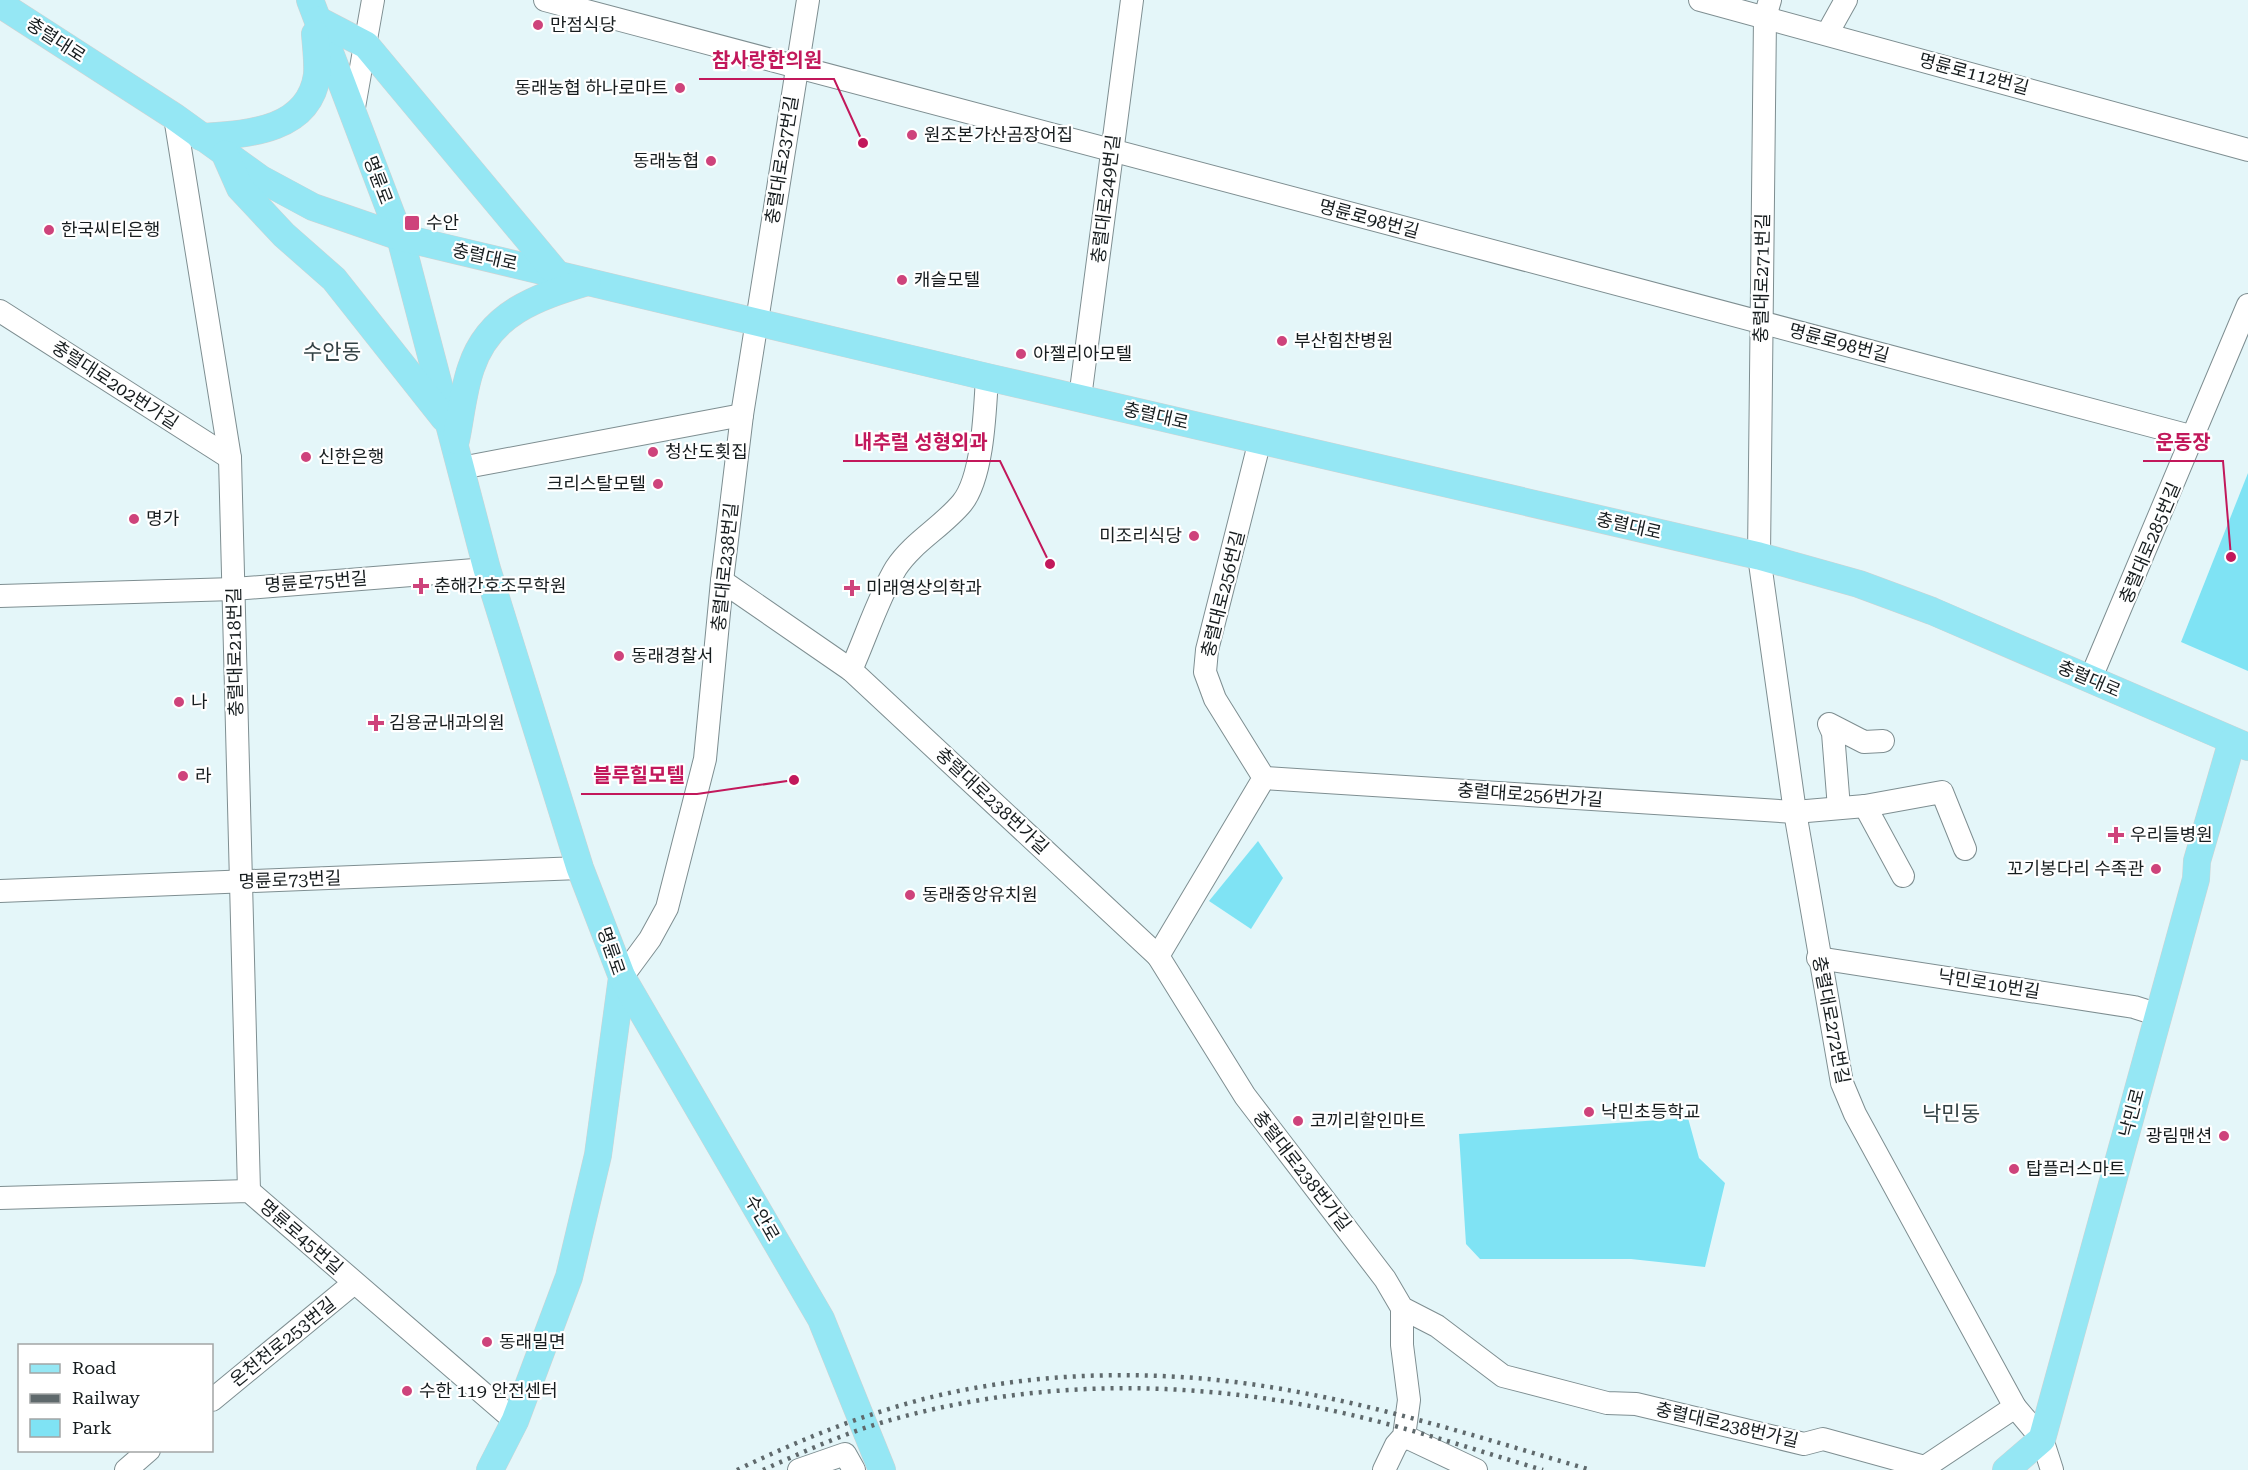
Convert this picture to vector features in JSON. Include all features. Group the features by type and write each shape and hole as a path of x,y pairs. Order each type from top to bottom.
{"main road":[{"name":"충렬대로","path":"0,4 175,117 261,179 313,207 400,237 987,378 1759,556 1870,588 1932,611 2240,744"},
{"path":"314,9 366,45 557,274"},
{"path":"201,137 261,132 278,125 303,108 310,98 317,74 314,9"},
{"name":"명륜로","path":"314,9 400,237 487,569 580,868 622,976 598,1155 568,1277 515,1421 490,1470"},
{"path":"224,153 240,188 284,235 334,279 455,446"},
{"path":"455,446 470,369 485,340 511,314 534,299 587,282"},
{"name":"낙민로","path":"2042,1438 2196,879 2197,861 2240,744"},
{"name":"수안로","path":"622,976 821,1319 882,1470"},
{"path":"2006,1470 2042,1438"}],"street":[{"path":"353,113 373,0"},
{"name":"명륜로98번길","path":"545,0 2194,437"},
{"name":"충렬대로237번길","path":"756,321 808,0"},
{"name":"충렬대로249번길","path":"1080,398 1132,0"},
{"name":"명륜로112번길","path":"1700,0 1767,8 1827,34 2248,150"},
{"path":"1827,34 1846,0"},
{"name":"충렬대로271번길","path":"1759,556 1767,8"},
{"name":"충렬대로218번길","path":"175,117 230,458 249,1191"},
{"name":"충렬대로285번길","path":"2090,680 2248,305"},
{"name":"충렬대로202번가길","path":"0,311 230,458"},
{"name":"충렬대로238번길","path":"622,976 650,939 667,908 705,759 722,581 756,321"},
{"path":"851,670 896,569 910,551 963,502 976,467 984,428 987,378"},
{"path":"455,446 742,415"},
{"name":"충렬대로256번길","path":"1260,440 1252,481 1207,650 1205,672 1215,699 1264,778"},
{"name":"충렬대로272번길","path":"1759,556 1795,812 1818,958 1842,1083 1855,1114 2015,1407 2042,1438 2052,1470"},
{"name":"명륜로75번길","path":"0,596 234,589 487,569"},
{"name":"충렬대로238번가길","path":"722,581 851,670 1158,957 1245,1096 1384,1279 1402,1308 1437,1326 1503,1376 1607,1403 1636,1404 1804,1444 1823,1439 1924,1467 2015,1407"},
{"path":"1839,808 1833,733 1829,724 1864,742 1883,741"},
{"path":"1158,957 1264,778"},
{"name":"충렬대로256번가길","path":"1264,778 1795,812 1865,806 1942,792 1965,849"},
{"path":"1865,806 1902,876"},
{"name":"명륜로73번길","path":"0,891 580,868"},
{"name":"낙민로10번길","path":"1818,958 2134,1007 2159,1015"},
{"name":"명륜로45번길","path":"0,1198 249,1191 515,1421"},
{"name":"온천천로253번길","path":"213,1399 354,1283"},
{"path":"1384,1470 1396,1445 1404,1436 1409,1400 1402,1345 1402,1308"},
{"path":"1404,1436 1476,1470"},
{"path":"126,1470 147,1452"},
{"path":"799,1470 845,1454 854,1470"}],"green space":[{"path":"2248,473 2248,671 2181,642"},
{"path":"1258,841 1283,878 1251,929 1209,901"},
{"path":"1688,1118 1699,1158 1725,1183 1705,1267 1631,1259 1480,1259 1466,1244 1459,1134"}],"railway":[{"path":"737,1470 839,1426 902,1405 945,1394 1033,1380 1124,1375 1213,1380 1300,1392 1426,1422 1591,1470"},
{"path":"763,1470 864,1428 955,1405 1012,1395 1129,1388 1187,1390 1303,1405 1406,1429 1543,1470"}],"place":[{"name":"만점식당","path":"538,25"},
{"name":"동래농협 하나로마트","path":"680,88"},
{"name":"원조본가산곰장어집","path":"912,135"},
{"name":"참사랑한의원","path":"863,143"},
{"name":"동래농협","path":"711,161"},
{"name":"수안","path":"412,223"},
{"name":"한국씨티은행","path":"49,230"},
{"name":"캐슬모텔","path":"902,280"},
{"name":"부산힘찬병원","path":"1282,341"},
{"name":"아젤리아모텔","path":"1021,354"},
{"name":"청산도횟집","path":"653,452"},
{"name":"신한은행","path":"306,457"},
{"name":"크리스탈모텔","path":"658,484"},
{"name":"명가","path":"134,519"},
{"name":"미조리식당","path":"1194,536"},
{"name":"운동장","path":"2231,557"},
{"name":"내추럴 성형외과","path":"1050,564"},
{"name":"춘해간호조무학원","path":"421,586"},
{"name":"미래영상의학과","path":"852,588"},
{"name":"동래경찰서","path":"619,656"},
{"name":"나","path":"179,702"},
{"name":"김용균내과의원","path":"376,723"},
{"name":"라","path":"183,776"},
{"name":"블루힐모텔","path":"794,780"},
{"name":"우리들병원","path":"2116,835"},
{"name":"꼬기봉다리 수족관","path":"2156,869"},
{"name":"동래중앙유치원","path":"910,895"},
{"name":"낙민초등학교","path":"1589,1112"},
{"name":"코끼리할인마트","path":"1298,1121"},
{"name":"광림맨션","path":"2224,1136"},
{"name":"탑플러스마트","path":"2014,1169"},
{"name":"동래밀면","path":"487,1342"},
{"name":"수한 119 안전센터","path":"407,1391"}],"district":[{"name":"수안동","path":"332,352"},
{"name":"낙민동","path":"1951,1114"}]}
